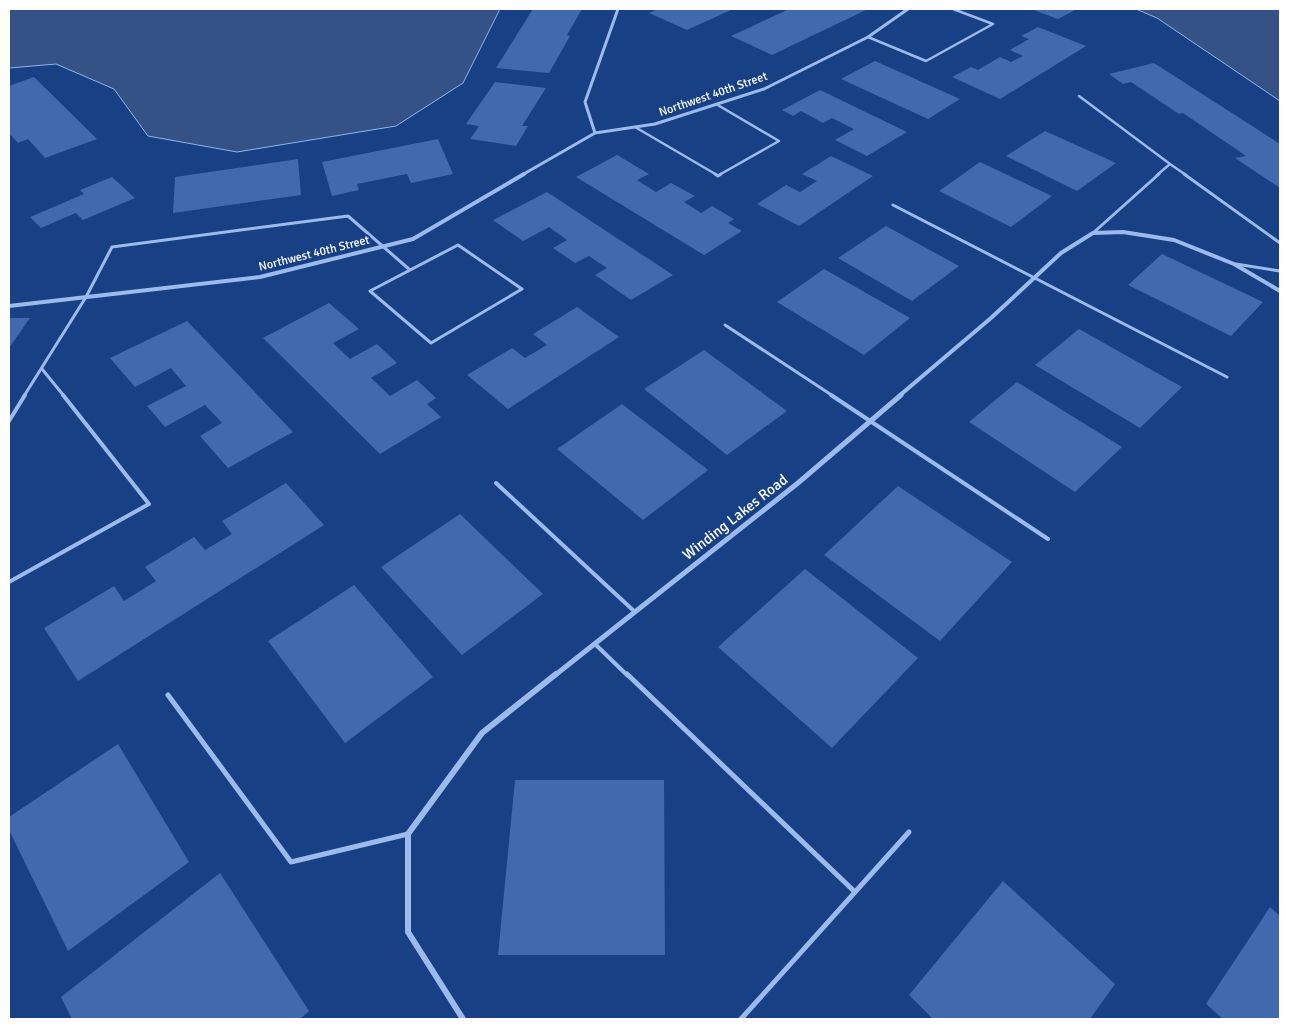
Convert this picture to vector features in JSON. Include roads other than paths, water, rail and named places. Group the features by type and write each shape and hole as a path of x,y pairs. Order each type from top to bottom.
{"street":[{"path":"595,133 585,102 618,9"},
{"name":"Northwest 40th Street","path":"9,306 260,277 413,239 595,133 655,124 764,89 868,37 908,9"},
{"path":"1093,233 1123,232 1174,240 1234,264 1280,291"},
{"name":"Winding Lakes Road","path":"408,834 482,733 798,483 1062,253 1093,233"},
{"path":"408,834 408,932 463,1019"}],"lane":[{"path":"868,37 926,61 993,24 953,9"},
{"path":"1079,96 1280,243"},
{"path":"635,126 718,176 779,140 716,104"},
{"path":"1093,233 1170,164"},
{"path":"893,205 1227,377"},
{"path":"9,421 86,297 112,246 348,216 410,270"},
{"path":"458,244 522,289 431,343 370,291 410,270 458,244"},
{"path":"1234,264 1280,272"},
{"path":"725,325 1048,539"},
{"path":"9,582 149,504 42,369"},
{"path":"496,483 635,612"},
{"path":"595,644 855,892"},
{"path":"168,695 291,862 408,834"},
{"path":"741,1019 909,832"}],"water":[{"path":"9,9 500,9 463,83 396,126 237,152 148,136 114,89 56,64 9,68"},
{"path":"1136,9 1280,9 1280,101 1157,18"}]}
